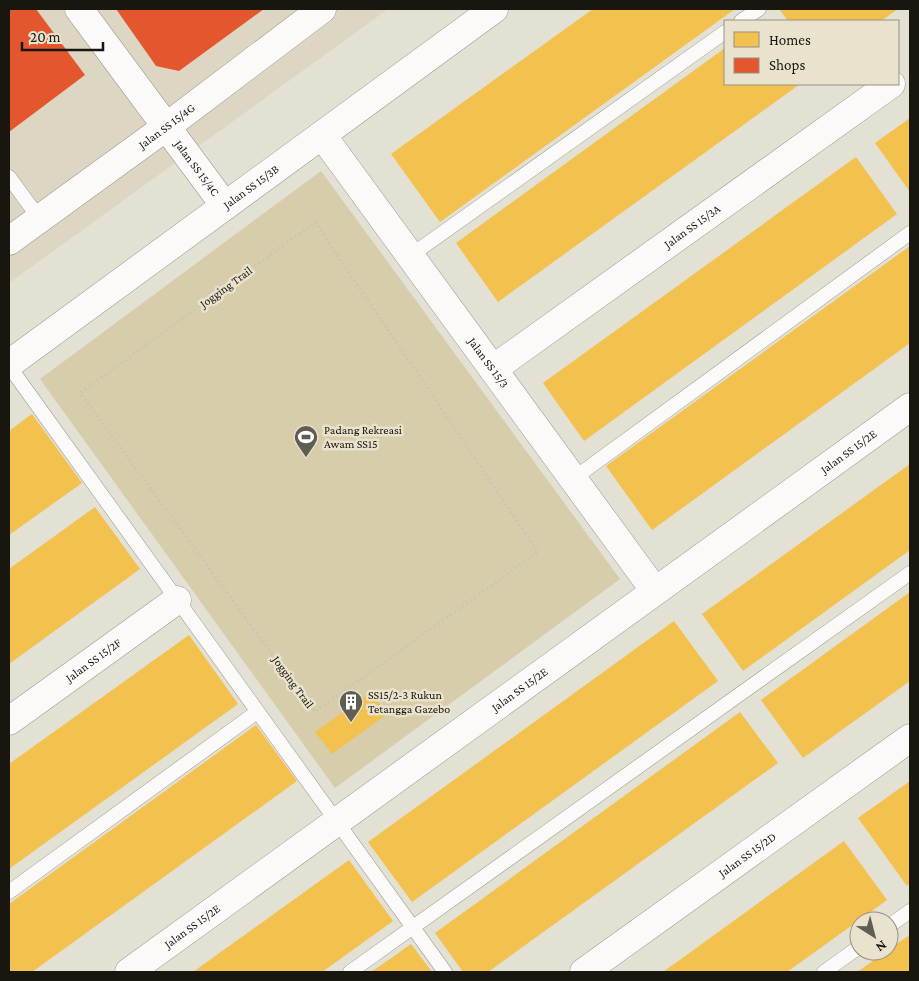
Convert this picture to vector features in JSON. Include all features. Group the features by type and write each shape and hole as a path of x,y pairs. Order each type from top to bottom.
{"street":[{"name":"Jalan SS 15/4C","path":"79,9 225,206"},
{"name":"Jalan SS 15/4G","path":"9,241 166,127 322,9"},
{"name":"Jalan SS 15/3B","path":"9,365 494,9"},
{"path":"899,78 910,70"},
{"name":"Jalan SS 15/3A","path":"493,369 891,85"},
{"name":"Jalan SS 15/3","path":"322,135 655,592"},
{"name":"Jalan SS 15/2E","path":"129,972 910,407"},
{"name":"Jalan SS 15/2F","path":"9,722 177,600"},
{"name":"Jalan SS 15/2D","path":"584,972 910,738"}],"lane":[{"path":"742,20 759,9"},
{"path":"410,256 724,33"},
{"path":"9,176 39,218"},
{"path":"573,479 910,233"},
{"path":"9,365 445,972"},
{"path":"350,972 910,573"},
{"path":"9,892 258,712"},
{"path":"899,919 910,911"},
{"path":"824,972 849,955"}],"path":[{"name":"Jogging Trail","path":"316,222 538,552 315,712 80,393 316,222"}],"shaded area":[{"path":"9,9 388,9 9,283"},
{"name":"Padang Rekreasi Awam SS15","path":"321,171 620,579 335,788 40,379"}],"building: Homes":[{"path":"593,9 735,9 440,222 391,154"},
{"path":"779,9 898,9 882,20 787,20"},
{"path":"724,49 724,85 799,85 498,302 456,243"},
{"path":"910,118 910,192 875,143"},
{"path":"856,157 897,214 584,441 543,383"},
{"path":"910,246 910,343 652,530 606,466"},
{"path":"32,414 82,483 9,535 9,431"},
{"path":"910,464 910,550 743,671 702,614"},
{"path":"95,507 140,569 9,664 9,569"},
{"path":"910,592 910,681 803,758 761,700"},
{"path":"674,621 718,681 412,902 368,842"},
{"path":"189,635 238,704 9,869 9,764"},
{"name":"SS15/2-3 Rukun Tetangga Gazebo","path":"371,692 387,714 332,754 315,732"},
{"path":"740,712 778,763 488,972 463,972 435,933"},
{"path":"256,725 297,781 32,972 9,972 9,904"},
{"path":"910,781 910,883 907,886 858,818"},
{"path":"844,841 887,900 872,911 849,911 849,927 787,972 663,972"},
{"path":"349,860 393,921 329,967 322,972 193,972"},
{"path":"908,936 910,939 910,972 857,972 873,961 899,961 899,942"},
{"path":"411,944 432,972 371,972 390,959"}],"building: Shops":[{"path":"9,9 36,9 85,75 9,132"},
{"path":"116,9 264,9 179,71 156,66"}],"place":[{"name":"Padang Rekreasi Awam SS15","path":"306,458"},
{"name":"SS15/2-3 Rukun Tetangga Gazebo","path":"351,723"}]}
